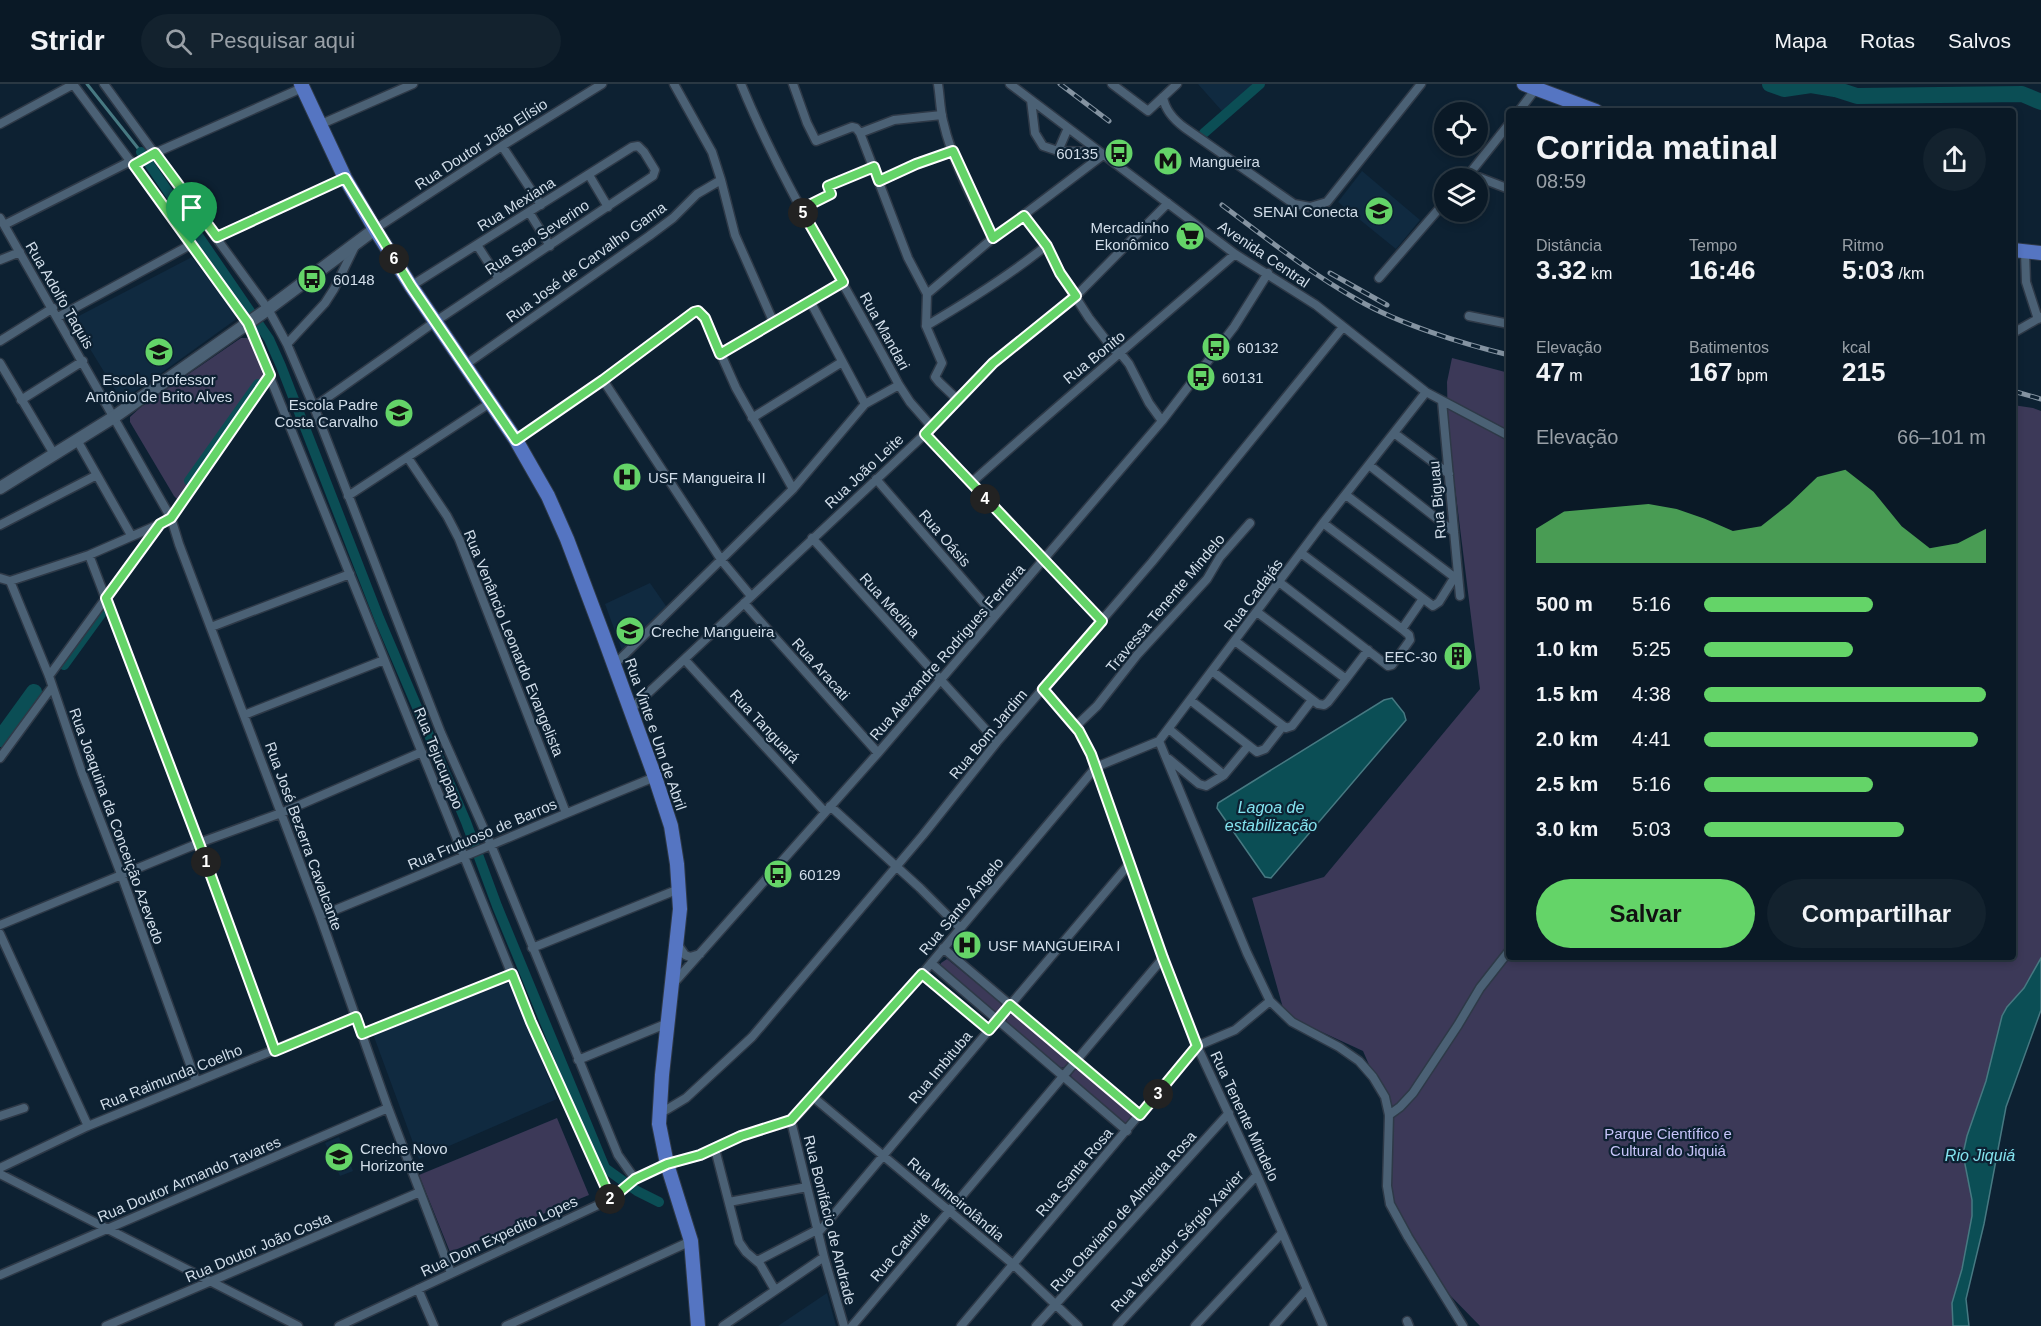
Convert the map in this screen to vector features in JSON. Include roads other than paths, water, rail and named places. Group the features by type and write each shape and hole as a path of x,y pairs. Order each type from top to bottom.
{"main road":[{"name":"Rua Vinte e Um de Abril","path":"302,86 345,178 375,229 516,440 548,496 559,519 614,665 671,826 679,889 677,944 659,1111 667,1164 691,1241 698,1326"},
{"path":"1533,86 1588,108"},
{"path":"0,488 114,417 267,310 375,229"},
{"path":"2019,251 2041,253"}],"street":[{"name":"Rua Tejucupapo","path":"73,84 134,163 249,322 384,660 467,856 531,1022 611,1199"},
{"path":"0,124 73,84"},
{"name":"Rua Tejucupapo","path":"104,84 152,155 217,237 267,310 287,344 314,407 441,733 618,1155 633,1181"},
{"path":"319,125 413,84"},
{"name":"Rua Doutor João Elísio","path":"375,229 602,84"},
{"path":"674,84 712,152 735,235 773,321"},
{"name":"Rua Mandari","path":"741,84 761,131 801,209 899,385 932,427"},
{"path":"793,84 816,141 852,127 859,132 908,258 927,294 926,327 942,363 935,377 958,400"},
{"path":"938,84 942,115 953,151 993,238"},
{"name":"Avenida Central","path":"1010,84 1235,254 1268,273 1343,327 1426,392 1506,434"},
{"path":"1112,84 1148,111 1176,84"},
{"path":"1163,97 1176,121 1294,204 1310,207 1327,202 1421,84"},
{"path":"2,221 302,86"},
{"path":"1521,108 1533,86"},
{"path":"1031,100 1037,139 1043,146 1058,151 1101,154"},
{"path":"859,132 894,120 942,115"},
{"path":"1058,151 1068,128"},
{"path":"1474,168 1506,128"},
{"path":"502,146 541,205"},
{"name":"Rua Mexiana","path":"411,286 635,146 644,152 655,170 653,176"},
{"path":"879,181 916,164 953,151"},
{"path":"927,294 993,238 1101,154"},
{"path":"801,209 831,194 828,186 874,167"},
{"path":"589,175 608,207"},
{"name":"Rua Sao Severino","path":"314,407 436,321 653,176"},
{"path":"217,237 345,178"},
{"name":"Rua José de Carvalho Gama","path":"465,365 649,236 673,218 697,194 721,180"},
{"path":"1488,182 1506,188"},
{"name":"Rua João Leite","path":"630,710 925,434 993,363 1076,296 1168,203"},
{"path":"529,212 550,246"},
{"path":"1379,278 1434,215"},
{"path":"1024,216 1047,246 1060,273 1106,341 1121,354 1136,375 1145,395 1162,421"},
{"name":"Rua Adolfo Taquis","path":"2,221 114,417"},
{"path":"58,317 192,244"},
{"path":"287,344 334,290 356,244"},
{"path":"477,245 499,279"},
{"path":"926,327 1047,246"},
{"path":"2016,331 2040,318 2026,282 2019,251"},
{"path":"0,261 20,252"},
{"name":"Rua Bonito","path":"970,483 1062,401 1121,354 1235,254"},
{"name":"Rua Alexandre Rodrigues Ferreira","path":"672,986 878,753 1162,421 1234,327 1268,273"},
{"path":"720,354 843,282"},
{"path":"810,301 865,404"},
{"path":"0,341 53,308"},
{"path":"516,440 698,311 705,318 752,418 793,489"},
{"path":"1469,316 1506,323"},
{"name":"Rua Bom Jardim","path":"659,1111 666,1110 686,1098 752,1037 896,867 997,742 1152,562 1343,327"},
{"path":"21,400 83,361"},
{"path":"0,363 54,454"},
{"path":"752,418 842,363"},
{"path":"0,578 10,581 89,555 171,518 270,375"},
{"name":"Rua Aracati","path":"603,380 747,599 878,753"},
{"path":"614,665 793,489 865,404 899,385"},
{"name":"Rua Cadajás","path":"1159,741 1323,523 1426,392"},
{"name":"Rua Biguau","path":"1442,401 1456,580 1460,596"},
{"path":"348,496 490,403"},
{"name":"Rua José Bezerra Cavalcante","path":"114,417 171,518 320,916 388,1108 452,1273"},
{"path":"1394,433 1449,474"},
{"path":"925,434 1102,621"},
{"path":"77,440 131,535"},
{"name":"Rua Venâncio Leonardo Evangelista","path":"408,458 447,516 459,539 566,813"},
{"path":"1370,465 1454,532"},
{"path":"0,525 97,475"},
{"name":"Rua Oásis","path":"876,479 995,616"},
{"path":"1323,523 1422,600 1433,606 1437,605 1456,580 1346,495"},
{"name":"Travessa Tenente Mindelo","path":"1075,727 1097,706 1137,655 1206,579 1220,556 1250,523"},
{"path":"49,676 160,524"},
{"name":"Rua Medina","path":"812,538 997,742"},
{"path":"1279,582 1391,666 1410,640 1409,635 1301,553"},
{"path":"89,555 199,843 275,1051"},
{"path":"211,627 350,574"},
{"name":"Rua Joaquina da Conceição Azevedo","path":"10,581 49,676 82,773 122,874 196,1081"},
{"path":"1402,628 1422,600"},
{"path":"1257,612 1346,679"},
{"path":"1235,641 1321,705 1326,704 1368,650"},
{"path":"244,715 384,660"},
{"name":"Rua Tanguará","path":"685,660 827,809 896,867 960,928"},
{"path":"1212,671 1285,727"},
{"path":"0,758 52,687"},
{"name":"Rua Tenente Mindelo","path":"1043,689 1084,739 1197,1046 1323,1326"},
{"path":"1190,700 1257,752 1263,751 1285,727 1293,724 1312,700"},
{"path":"1169,729 1224,775"},
{"path":"1159,741 1247,953 1270,1001 1292,1022 1340,1047 1359,1061 1381,1089 1389,1115 1387,1186 1394,1213 1463,1326"},
{"name":"Rua Santo Ângelo","path":"667,1164 700,1155 741,1136 791,1120 922,974 1096,767 1159,741"},
{"path":"1166,757 1203,786 1224,775 1248,746"},
{"path":"0,925 199,843 281,813 422,752"},
{"name":"Rua Frutuoso de Barros","path":"320,916 655,777"},
{"name":"Rua Imbituba","path":"818,1231 1130,863"},
{"path":"532,948 679,889"},
{"path":"0,934 88,1126"},
{"path":"677,944 685,955 690,957 701,954"},
{"path":"943,948 1140,1115"},
{"path":"1389,1115 1413,1093 1480,988 1506,955"},
{"path":"1075,1060 1163,958"},
{"path":"931,963 1127,1131"},
{"path":"362,1034 512,974"},
{"path":"922,974 989,1030"},
{"name":"Rua Santa Rosa","path":"962,1326 1197,1046 1235,1030 1270,1001"},
{"name":"Rua Raimunda Coelho","path":"0,1168 88,1126 356,1017"},
{"path":"578,1060 668,1023"},
{"name":"Rua Caturité","path":"852,1326 1075,1060"},
{"name":"Rua Mineirolândia","path":"813,1097 1014,1265 1078,1326"},
{"path":"0,1116 24,1108"},
{"name":"Rua Doutor Armando Tavares","path":"0,1275 388,1108"},
{"name":"Rua Otaviano de Almeida Rosa","path":"1036,1326 1229,1113"},
{"name":"Rua Bonifácio de Andrade","path":"791,1120 824,1257 844,1326"},
{"path":"715,1149 739,1242 765,1270 775,1290"},
{"name":"Rua Dom Expedito Lopes","path":"339,1326 351,1324 418,1289 611,1199 633,1181 667,1164"},
{"path":"0,1174 298,1326"},
{"name":"Rua Vereador Sérgio Xavier","path":"1117,1326 1257,1175"},
{"path":"729,1202 807,1187"},
{"name":"Rua Doutor João Costa","path":"106,1326 420,1192"},
{"path":"757,1261 818,1231"},
{"path":"1195,1326 1282,1233"},
{"path":"506,1326 691,1241"},
{"path":"723,1326 824,1257"},
{"path":"418,1289 434,1326"},
{"path":"1274,1326 1306,1290"}],"water":[{"name":"Lagoa de estabilização","path":"1392,698 1404,713 1406,720 1271,878 1265,877 1217,808 1218,803 1384,700"},
{"name":"Rio Jiquiá","path":"2041,958 2041,1010 2006,1107 1984,1224 1966,1299 1969,1326 1953,1326 1952,1303 1962,1269 1972,1216 1972,1200 1963,1154 1967,1136 1986,1081 2002,1016 2024,988"}],"waterway":[{"path":"87,84 141,152"},
{"path":"1204,133 1260,84"},
{"name":"Rio Jiquiá","path":"1770,84 1784,89 1811,85 1857,96 2022,94 2041,102"},
{"path":"141,152 269,339 379,618 466,822 497,906 605,1168 637,1191 659,1202"},
{"path":"189,481 258,384"},
{"path":"64,665 101,614"},
{"path":"0,739 34,692"}],"railway":[{"path":"1060,84 1109,121"},
{"path":"1222,205 1305,267 1374,309 1432,332 1506,354"},
{"path":"1330,273 1387,305"},
{"path":"2016,392 2041,399"}],"place":[{"name":"60135","path":"1119,153"},
{"name":"Mangueira","path":"1168,161"},
{"name":"SENAI Conecta","path":"1379,211"},
{"name":"Mercadinho Ekonômico","path":"1190,236"},
{"name":"60148","path":"312,279"},
{"name":"60132","path":"1216,347"},
{"name":"Escola Professor Antônio de Brito Alves","path":"159,352"},
{"name":"60131","path":"1201,377"},
{"name":"Escola Padre Costa Carvalho","path":"399,413"},
{"name":"USF Mangueira II","path":"627,477"},
{"name":"Creche Mangueira","path":"630,631"},
{"name":"EEC-30","path":"1458,656"},
{"name":"60129","path":"778,874"},
{"name":"USF MANGUEIRA I","path":"967,945"},
{"name":"Creche Novo Horizonte","path":"339,1157"}],"park label":[{"name":"Parque Científico e Cultural do Jiquiá","path":"1668,1142"}]}
